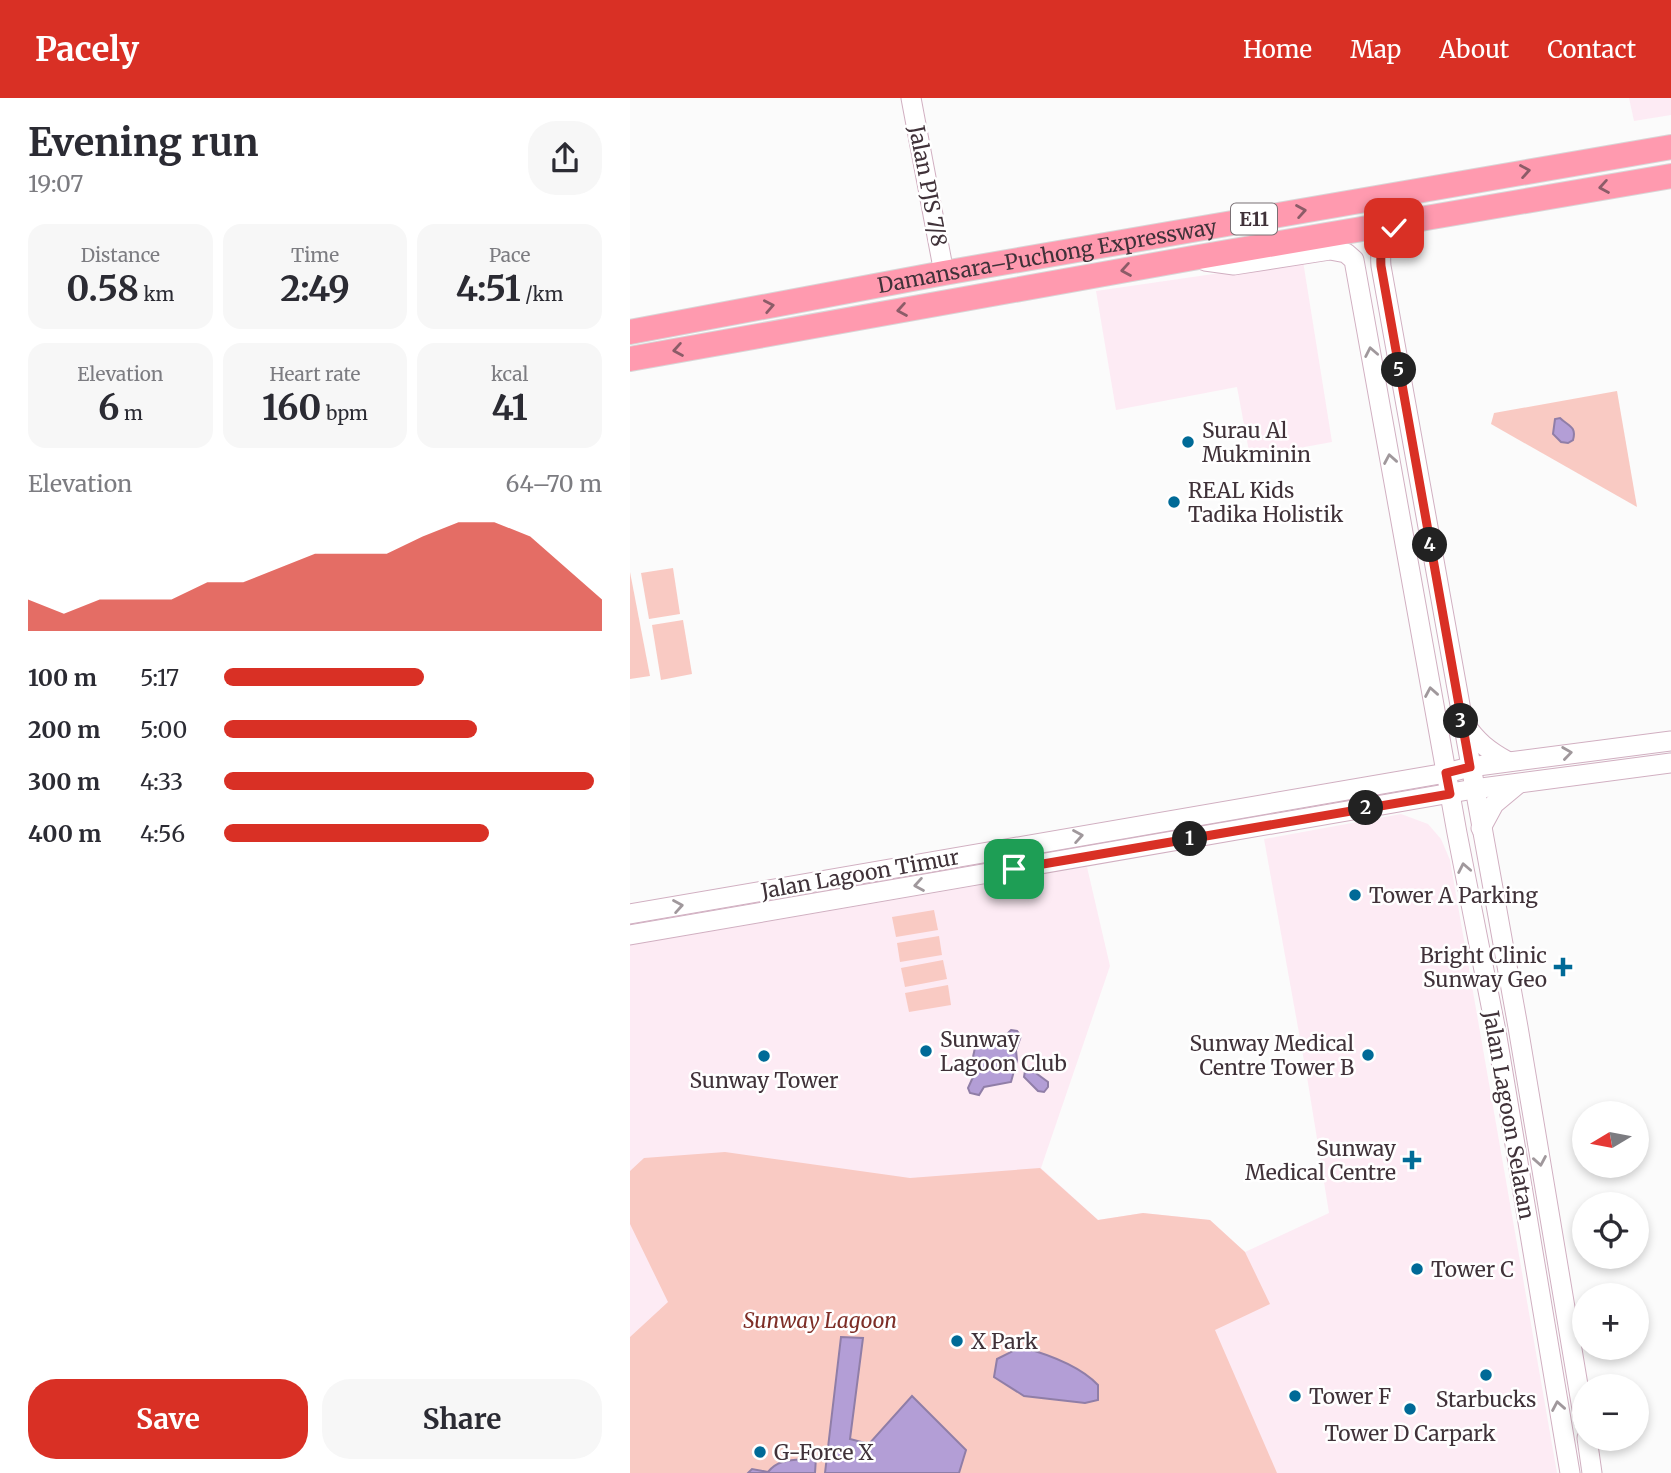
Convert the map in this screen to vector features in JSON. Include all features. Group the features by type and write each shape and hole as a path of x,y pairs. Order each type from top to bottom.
{"highway":[{"name":"Damansara–Puchong Expressway","path":"630,332 944,273 1671,147"},
{"name":"Damansara–Puchong Expressway","path":"630,359 1671,176"}],"main road":[{"name":"Jalan PJS 7/8","path":"911,98 944,273"},
{"name":"Jalan Lagoon Selatan","path":"1406,221 1386,236 1381,247 1381,266 1518,1027 1576,1374"},
{"name":"Jalan Lagoon Selatan","path":"1193,258 1234,265 1331,250 1346,253 1354,260 1437,729 1500,1058 1570,1473"},
{"path":"1461,717 1473,737 1507,761"},
{"path":"1408,779 1426,764 1437,729"},
{"name":"Jalan Lagoon Timur","path":"636,913 1470,767 1671,741"},
{"name":"Jalan Lagoon Timur","path":"638,934 1474,789 1671,763"},
{"path":"1481,828 1494,804 1519,783"},
{"path":"1413,800 1439,808 1457,833"},
{"path":"636,913 638,934"},
{"path":"1589,1451 1592,1473"}],"shaded area":[{"path":"1629,98 1671,98 1671,115 1634,121"},
{"path":"1303,261 1332,442 1250,457 1237,387 1116,410 1096,291"},
{"path":"1560,418 1574,432 1573,440 1568,443 1561,442 1553,434 1555,419"},
{"path":"1401,814 1428,824 1441,839 1450,860 1557,1473 630,1473 630,945 1087,867 1110,966 1041,1168 1098,1220 1143,1213 1210,1220 1245,1252 1329,1213 1264,839"},
{"path":"1011,1030 1017,1031 1021,1036 1011,1082 984,1087 979,1095 970,1093 968,1088 973,1077 971,1066 976,1043 1003,1038"},
{"path":"1029,1068 1048,1082 1044,1092 1038,1091 1024,1077"},
{"path":"841,1337 863,1338 850,1439 869,1444 912,1396 966,1450 959,1473 825,1473"},
{"path":"1021,1347 1052,1357 1082,1372 1098,1385 1098,1400 1085,1403 1024,1396 994,1377 997,1359"},
{"path":"816,1457 815,1473 748,1473 752,1469 768,1472 784,1462"}],"green space":[{"path":"1617,391 1637,507 1491,424 1494,413"},
{"path":"673,568 680,614 649,619 641,573"},
{"path":"630,572 650,676 630,679"},
{"path":"683,620 692,674 661,680 652,625"},
{"path":"934,910 938,930 896,937 892,917"},
{"path":"939,936 942,955 900,962 897,943"},
{"path":"943,960 947,979 905,987 901,968"},
{"path":"948,985 951,1005 909,1012 905,993"},
{"name":"Sunway Lagoon","path":"725,1152 910,1178 1040,1168 1098,1220 1143,1213 1210,1220 1245,1252 1270,1304 1215,1330 1277,1473 630,1473 630,1337 668,1302 630,1224 630,1171 644,1158"}],"place":[{"name":"Surau Al Mukminin","path":"1188,442"},
{"name":"REAL Kids Tadika Holistik","path":"1174,502"},
{"name":"Tower A Parking","path":"1355,895"},
{"name":"Bright Clinic Sunway Geo","path":"1563,967"},
{"name":"Sunway Lagoon Club","path":"926,1051"},
{"name":"Sunway Medical Centre Tower B","path":"1368,1055"},
{"name":"Sunway Tower","path":"764,1056"},
{"name":"Sunway Medical Centre","path":"1412,1160"},
{"name":"Tower C","path":"1417,1269"},
{"name":"X Park","path":"957,1341"},
{"name":"Starbucks","path":"1486,1375"},
{"name":"Tower F","path":"1295,1396"},
{"name":"Tower D Carpark","path":"1410,1409"},
{"name":"G-Force X","path":"760,1452"}],"route":[{"path":"1014,869 1450,794 1446,773 1470,767 1381,266 1381,247 1394,228"}]}
